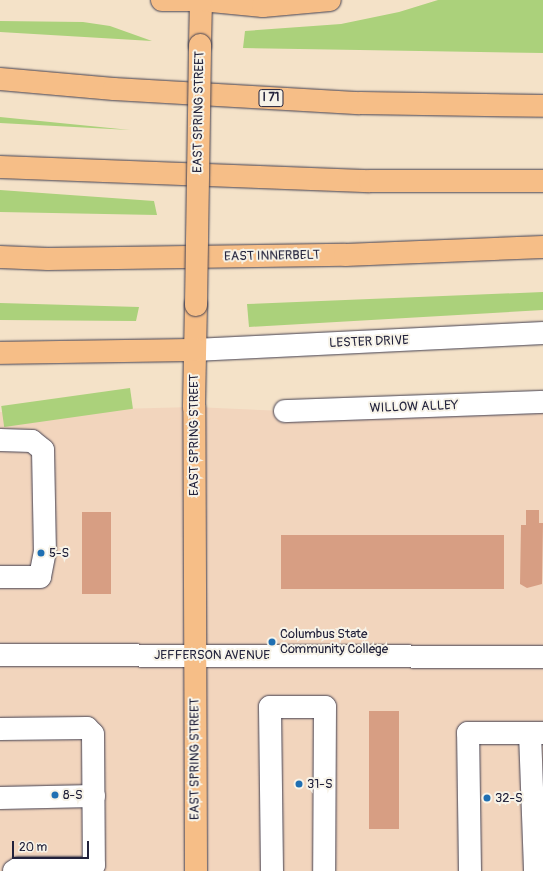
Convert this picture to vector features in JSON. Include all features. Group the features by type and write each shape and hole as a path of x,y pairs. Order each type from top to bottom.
{"main road":[{"path":"162,0 201,0 263,6 330,0"},
{"name":"EAST SPRING STREET","path":"196,871 194,655 195,350 201,0"},
{"name":"I 71","path":"0,79 114,89 360,103 543,106"},
{"path":"0,157 89,172"},
{"path":"0,167 89,172 370,181 543,181"},
{"name":"EAST INNERBELT","path":"0,257 48,259 337,255 543,247"},
{"path":"0,353 195,350"}],"street":[{"name":"LESTER DRIVE","path":"195,350 543,333"},
{"name":"WILLOW ALLEY","path":"285,411 543,402"},
{"path":"0,440 32,441 43,450 46,551 40,577 0,577"},
{"name":"JEFFERSON AVENUE","path":"0,655 543,657"},
{"path":"272,871 270,707 325,706 324,871"},
{"path":"0,730 87,728 93,734 94,865 90,868 19,868 14,871"},
{"path":"470,871 468,733 537,733 535,871"},
{"path":"0,798 94,796"}],"shaded area":[{"name":"Columbus State Community College","path":"543,402 543,871 0,871 0,412 194,407 285,411"}],"green space":[{"path":"438,0 543,0 543,53 243,48 245,31 341,24 399,12"},
{"path":"0,21 83,22 110,26 152,41 0,32"},
{"path":"0,117 130,130 0,123"},
{"path":"0,190 154,201 157,215 0,212"},
{"path":"543,292 543,310 249,327 247,304"},
{"path":"0,303 139,307 136,321 0,320"},
{"path":"130,388 133,409 4,427 1,406"}],"building":[{"path":"526,510 539,510 539,523 543,523 542,584 527,588 520,584 521,525 526,525"},
{"path":"82,512 111,512 111,594 82,594"},
{"path":"281,535 504,535 504,589 281,589"},
{"path":"369,711 399,711 399,829 369,829"}],"place":[{"name":"5-S","path":"41,553"},
{"name":"Columbus State Community College","path":"272,642"},
{"name":"31-S","path":"299,784"},
{"name":"8-S","path":"55,795"},
{"name":"32-S","path":"487,798"}]}
